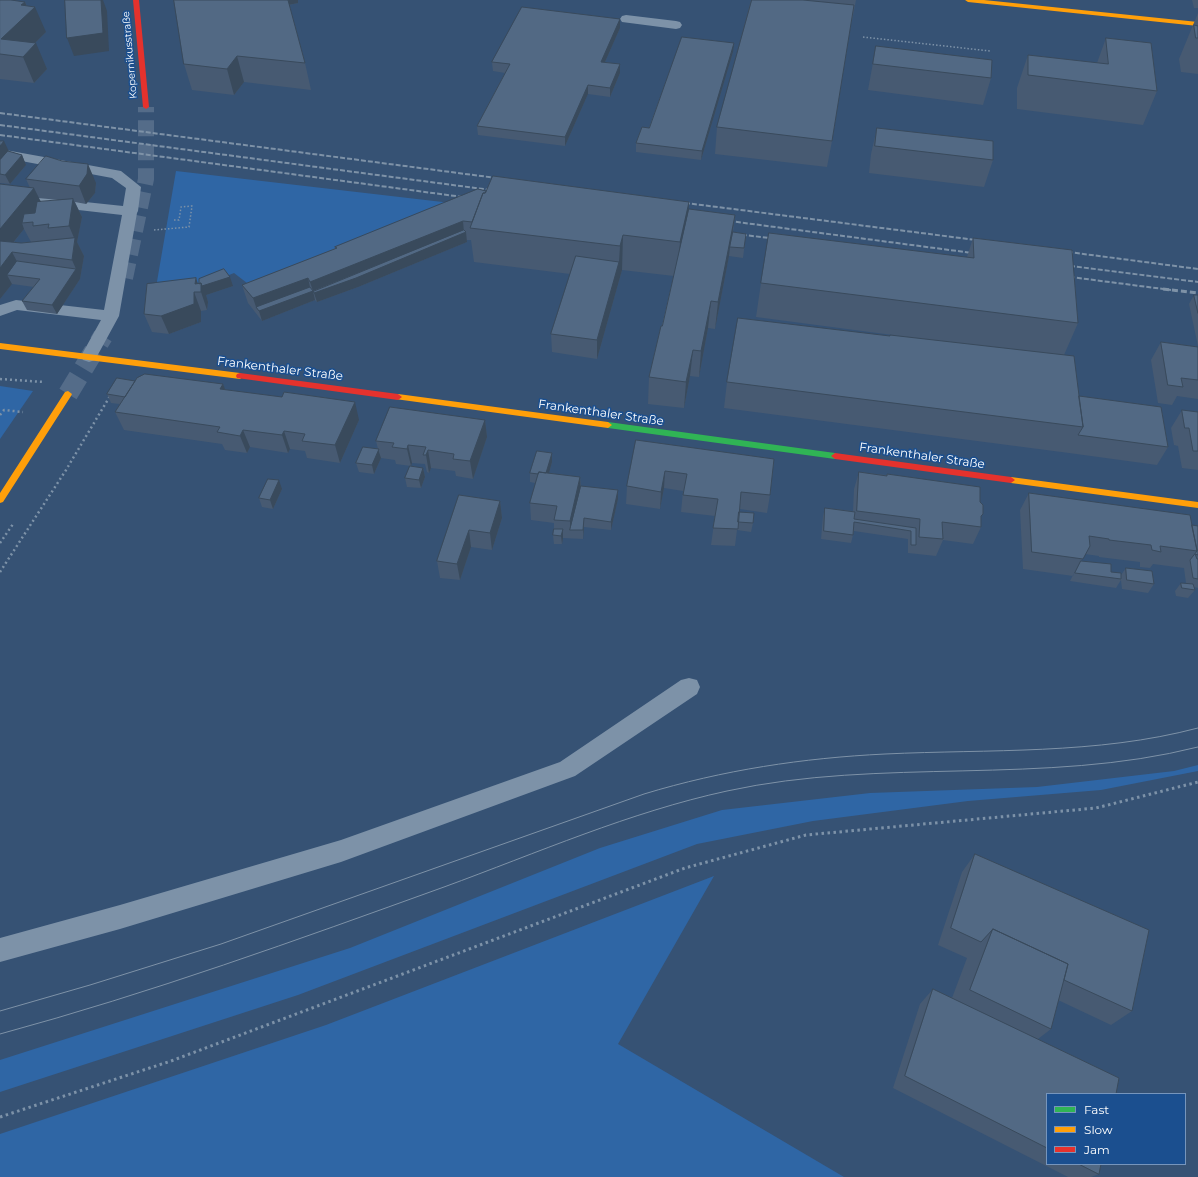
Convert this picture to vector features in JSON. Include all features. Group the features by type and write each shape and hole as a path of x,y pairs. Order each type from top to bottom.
{"street":[{"name":"Kopernikusstraße","path":"136,0 146,107"},
{"path":"968,0 1023,3 1198,24"},
{"name":"Frankenthaler Straße","path":"0,346 89,356 1198,505"},
{"path":"0,500 68,394"}],"lane":[{"path":"626,19 676,25"},
{"path":"0,153 116,174 134,187 131,211 111,316 89,356"},
{"path":"0,197 109,210 131,211"},
{"path":"0,311 16,305 111,316"},
{"path":"0,950 120,918 341,851 567,769 689,688"}],"path":[{"path":"863,37 990,51"},
{"path":"127,232 189,227 192,206 180,207 179,220 173,220"},
{"path":"0,572 66,470 112,392"},
{"path":"0,414 4,410 26,413"},
{"path":"0,1117 171,1061 685,868 806,835 1096,808 1198,782"}],"shaded area":[{"path":"176,171 477,206 260,293 234,273 185,293 154,299"},
{"path":"0,386 33,391 0,439"},
{"path":"1198,765 1198,771 1101,790 968,801 813,821 697,844 298,995 0,1092 0,1060 350,948 600,848 722,810 870,793 1037,787 1174,771"},
{"path":"714,876 618,1044 844,1177 0,1177 0,1134 326,1025"}],"building":[{"path":"0,0 25,2 21,5 35,7 1,39 36,43 23,57 0,54"},
{"path":"65,0 101,0 103,33 67,38"},
{"path":"174,0 288,0 305,63 237,56 227,69 184,64"},
{"path":"752,0 803,0 854,5 832,141 717,127"},
{"path":"522,7 620,19 601,62 620,64 610,88 588,85 565,137 477,126 510,64 492,62"},
{"path":"1194,25 1198,26 1198,38 1196,38"},
{"path":"682,37 734,43 702,151 636,143 642,127 649,128"},
{"path":"1106,38 1151,43 1157,91 1028,75 1028,55 1108,64"},
{"path":"876,46 992,60 991,78 873,64"},
{"path":"877,128 993,141 993,160 875,146"},
{"path":"8,151 22,155 5,175 0,174 0,160"},
{"path":"46,156 62,161 88,164 87,174 79,186 26,179"},
{"path":"493,176 689,202 680,242 623,235 620,246 470,228 483,193 485,193"},
{"path":"0,184 34,188 0,229"},
{"path":"478,189 486,191 483,193 472,222 463,221 310,282 308,278 253,298 242,285 337,248 335,247"},
{"path":"73,199 69,226 48,228 49,224 33,226 33,222 22,223 24,214 35,213 37,202"},
{"path":"689,209 735,215 718,302 711,301 701,351 693,350 686,382 649,377"},
{"path":"464,230 466,232 356,278 314,293 313,291"},
{"path":"733,232 746,234 744,248 730,247"},
{"path":"769,233 974,258 973,238 1072,250 1078,323 761,283"},
{"path":"75,238 72,260 12,252 0,268 0,241 21,243"},
{"path":"576,256 619,262 597,340 551,334"},
{"path":"17,261 76,269 52,305 22,301 40,279 7,275"},
{"path":"224,269 230,277 202,286 201,283 199,284 199,279"},
{"path":"196,278 195,284 201,283 201,292 194,292 194,304 161,316 144,314 147,284"},
{"path":"310,287 313,291 259,311 256,307"},
{"path":"1194,295 1198,295 1198,313"},
{"path":"738,318 1074,356 1083,427 727,382"},
{"path":"1161,342 1198,347 1198,380 1181,378 1183,387 1168,385"},
{"path":"145,374 223,384 220,389 282,397 284,392 355,402 335,445 302,441 305,434 284,431 282,435 243,430 240,436 217,432 220,427 115,412 137,378"},
{"path":"117,378 135,381 125,397 107,394"},
{"path":"1079,396 1161,407 1168,447 1078,435 1083,427"},
{"path":"390,407 485,420 470,461 453,459 454,454 428,450 426,455 423,455 426,447 408,445 407,449 392,447 394,443 376,441"},
{"path":"1182,410 1198,412 1198,451 1193,451 1189,428 1185,428"},
{"path":"636,440 774,459 770,495 741,492 738,529 713,528 718,499 683,495 687,474 665,471 661,492 627,486"},
{"path":"363,447 379,449 372,465 356,463"},
{"path":"537,451 552,453 546,473 530,473"},
{"path":"410,466 423,468 419,480 405,478"},
{"path":"539,472 580,477 570,521 554,520 557,506 530,503"},
{"path":"859,472 887,476 887,474 980,487 980,502 983,505 981,527 942,522 943,539 919,537 920,519 857,511"},
{"path":"268,479 279,480 270,500 259,498"},
{"path":"581,486 618,490 611,522 584,518 583,530 570,530"},
{"path":"1029,493 1190,515 1197,551 1160,546 1161,552 1152,550 1151,545 1089,536 1090,546 1083,559 1032,552"},
{"path":"459,495 500,501 490,533 469,530 457,564 437,561"},
{"path":"825,508 855,512 854,519 916,528 916,545 911,545 911,531 854,522 853,535 824,531"},
{"path":"739,512 754,513 753,523 738,522"},
{"path":"1192,525 1198,526 1198,555 1195,554 1198,559 1198,579 1193,578 1190,560 1197,551"},
{"path":"554,529 563,529 561,536 553,535"},
{"path":"1081,561 1111,564 1111,572 1121,573 1121,579 1075,573"},
{"path":"1126,568 1152,571 1154,584 1127,580"},
{"path":"1181,583 1193,584 1195,590 1182,588"},
{"path":"975,854 1149,930 1132,1011 1064,980 1068,964 993,929 981,942 951,928"},
{"path":"993,929 1068,964 1051,1029 970,990"},
{"path":"933,989 1119,1078 1116,1093 1046,1093 1046,1147 905,1076"},
{"path":"1081,1165 1101,1165 1099,1174"}],"tunnel":[{"path":"125,278 146,179 146,107"},
{"path":"68,394 103,336"}],"tram line":[{"path":"0,1011 90,985 221,944 644,794 703,778 763,766 854,756 1082,747 1160,737 1198,728"},
{"path":"0,1034 112,1001 224,965 444,887 584,834 655,810 727,791 785,781 844,775 1081,766 1140,759 1198,747"}],"railway":[{"path":"0,113 504,179"},
{"path":"0,125 498,191"},
{"path":"0,135 470,198"},
{"path":"678,202 984,241"},
{"path":"722,220 980,254"},
{"path":"735,234 779,239"},
{"path":"1061,251 1198,269"},
{"path":"1063,265 1198,282"},
{"path":"1063,276 1165,289"},
{"path":"1165,289 1198,293"},
{"path":"1165,289 1171,290"}],"traffic: fast":[{"path":"608,425 835,456"}],"traffic: slow":[{"path":"968,0 1198,24"},
{"path":"0,346 240,376"},
{"path":"0,500 68,394"},
{"path":"398,397 608,425"},
{"path":"1011,480 1198,505"}],"traffic: jam":[{"path":"136,0 146,107"},
{"path":"240,376 398,397"},
{"path":"835,456 1011,480"}]}
